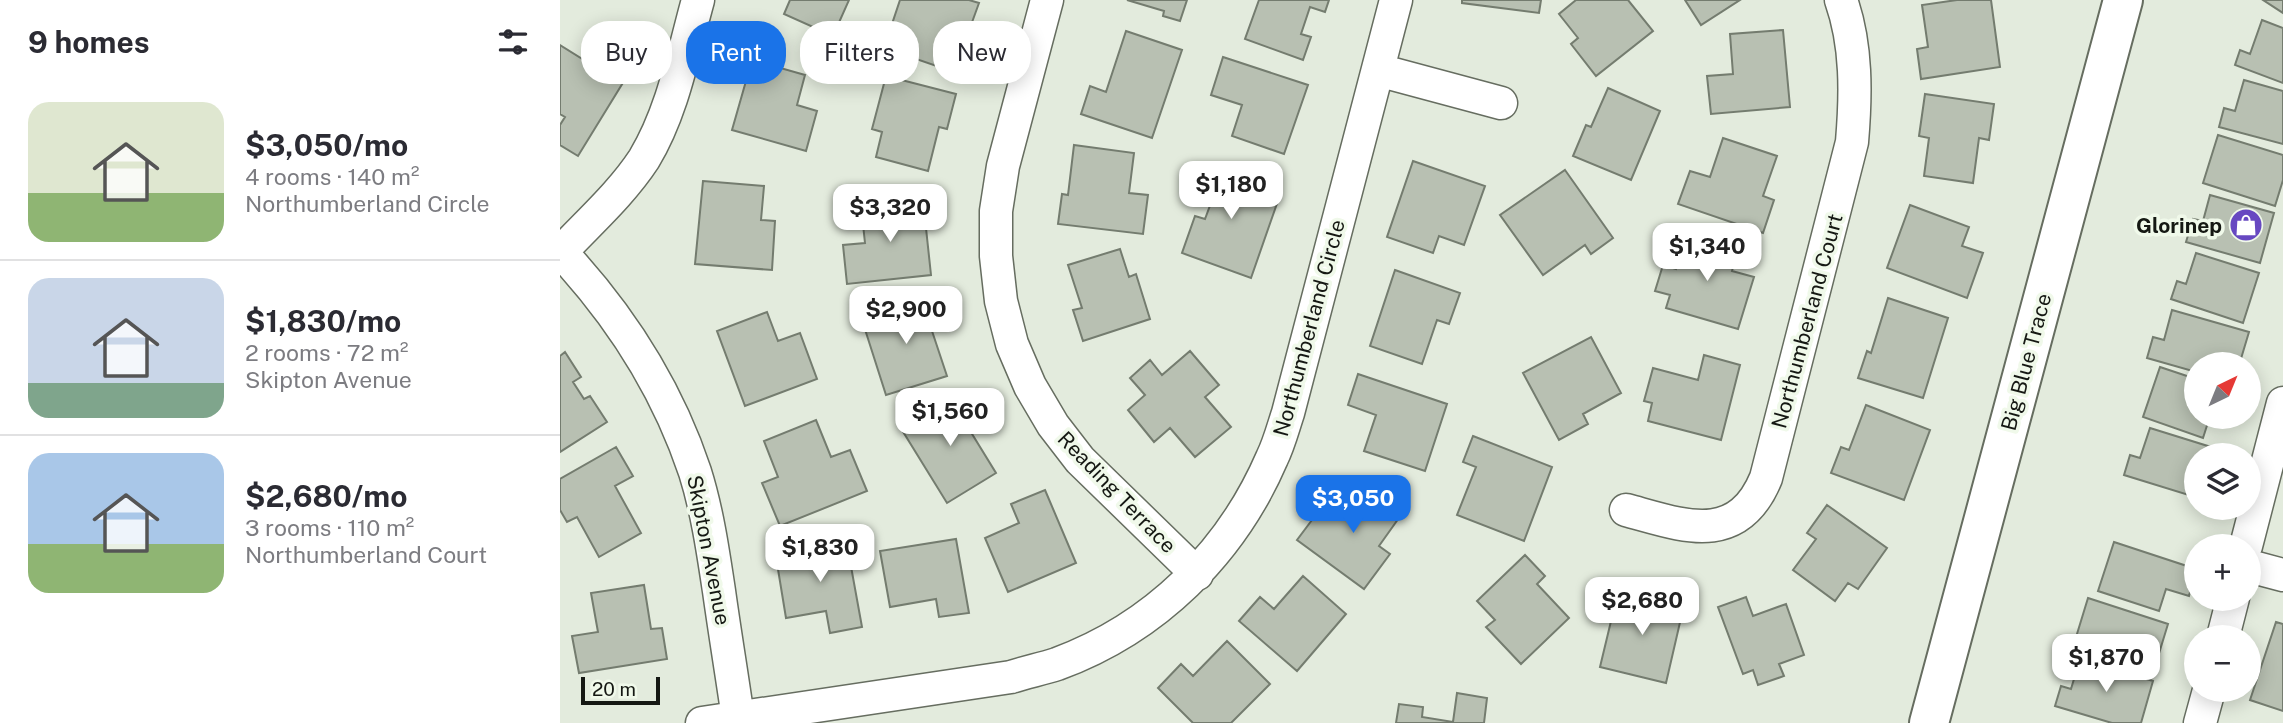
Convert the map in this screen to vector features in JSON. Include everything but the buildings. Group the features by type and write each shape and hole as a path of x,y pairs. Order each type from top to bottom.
{"street":[{"name":"Skipton Avenue","path":"698,0 670,103 643,159 619,192 560,251 617,318 641,354 671,411 690,460 710,535 738,718"},
{"name":"Reading Terrace","path":"1047,0 1003,166 996,211 996,256 1004,312 1013,344 1030,386 1053,425 1080,460 1197,574"},
{"name":"Northumberland Circle","path":"702,723 1011,677 1057,664 1100,645 1141,621 1197,574 1226,539 1252,499 1273,457 1288,413 1396,0"},
{"name":"Northumberland Court","path":"1626,510 1690,526 1710,527 1729,522 1746,510 1759,495 1773,452 1852,142 1856,96 1853,51 1842,0"},
{"name":"Big Blue Trace","path":"1929,723 2123,0"},
{"path":"1378,70 1501,103"},
{"path":"2249,534 2283,403"},
{"path":"2261,569 2283,575"},
{"path":"2200,723 2206,702"}],"place":[{"name":"Glorinep","path":"2246,225"}]}
